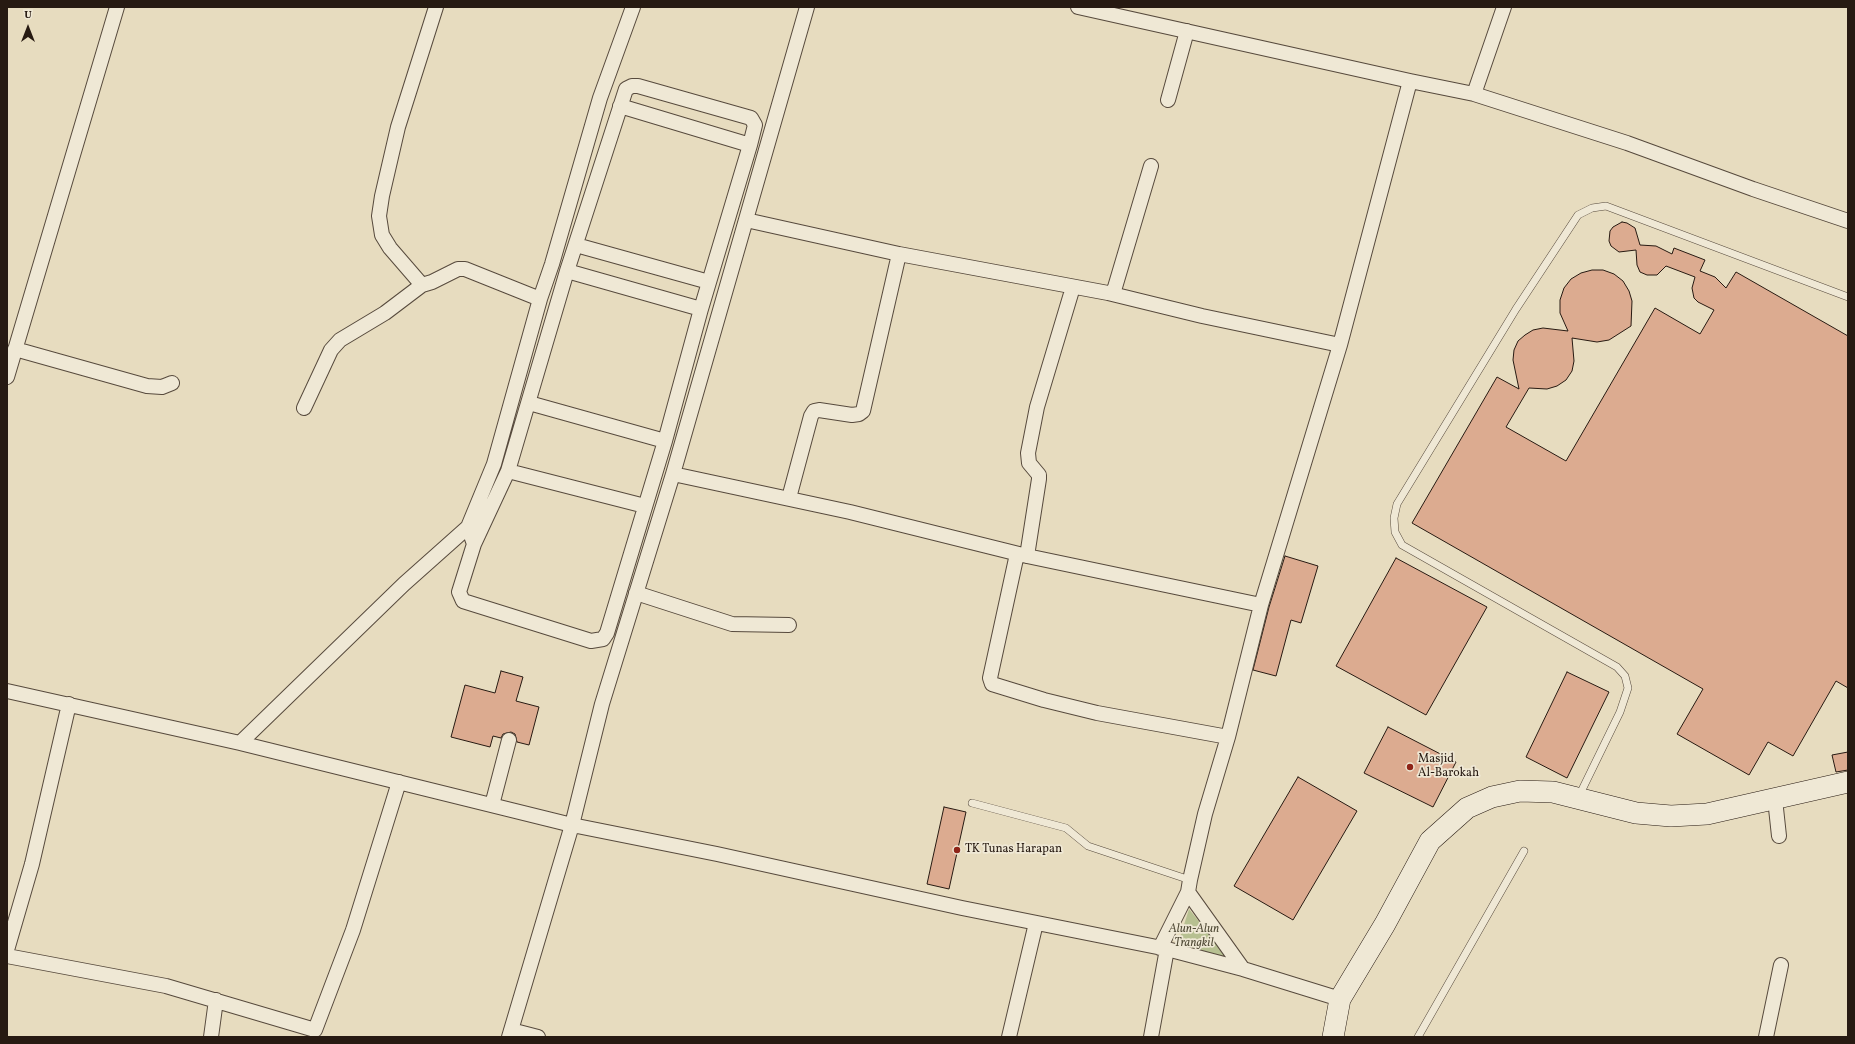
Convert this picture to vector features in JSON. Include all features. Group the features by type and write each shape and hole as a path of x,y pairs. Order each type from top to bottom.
{"street":[{"path":"7,377 117,7"},
{"path":"422,285 382,235 379,216 382,196 398,127 436,7"},
{"path":"240,743 404,584 468,527 494,464 540,299 552,264 600,98 633,7"},
{"path":"538,1037 510,1033 572,825 602,704 673,474 807,7"},
{"path":"1078,7 1474,94 1627,143 1753,189 1848,221"},
{"path":"1474,94 1504,7"},
{"path":"1168,100 1187,31"},
{"path":"1151,1037 1163,948 1189,886 1205,814 1228,737 1261,605 1340,345 1410,81"},
{"path":"632,86 638,86 751,118 755,125 701,309 665,441 607,633 603,639 591,641 463,601 459,592 474,544 508,471 567,271 620,106 626,89 632,86"},
{"path":"620,106 750,145"},
{"path":"1113,294 1152,166"},
{"path":"746,220 899,254 1113,294 1202,316 1340,345"},
{"path":"576,245 709,282"},
{"path":"788,498 811,416 814,411 819,410 852,415 859,414 863,411 899,254"},
{"path":"304,408 331,350 340,340 385,312 422,285 432,282 458,269 465,269 540,299"},
{"path":"567,271 701,309"},
{"path":"1073,287 1037,407 1028,453 1029,463 1039,475 1040,479 990,678 992,684 1044,700 1097,713 1228,737"},
{"path":"16,349 147,386 162,387 172,383"},
{"path":"529,403 665,441"},
{"path":"508,471 645,506"},
{"path":"673,474 788,498 1022,555 1261,605"},
{"path":"468,527 474,544"},
{"path":"636,593 732,624 789,625"},
{"path":"7,692 69,704 240,743 572,825 717,854 1036,923 1163,948 1243,969 1340,999"},
{"path":"7,950 32,864 69,704"},
{"path":"492,805 508,740"},
{"path":"7,956 166,986 216,1000 314,1034 353,930 398,782"},
{"path":"1333,1037 1340,999 1385,924 1430,841 1467,808 1492,797 1520,791 1553,792 1636,813 1671,816 1707,814 1848,782"},
{"path":"1775,799 1779,836"},
{"path":"1189,886 1243,969"},
{"path":"1010,1037 1036,923"},
{"path":"1766,1037 1781,965"},
{"path":"212,1037 216,1000"}],"lane":[{"path":"1578,798 1620,712 1628,688 1625,676 1617,667 1402,545 1395,532 1394,518 1397,504 1520,302 1578,215 1592,208 1606,206 1848,297"},
{"path":"972,803 1066,828 1088,846 1189,886"},
{"path":"1418,1037 1524,851"}],"green space":[{"name":"Alun-Alun Trangkil","path":"1189,909 1229,959 1177,947"}],"building":[{"path":"1622,222 1635,228 1640,245 1656,246 1672,254 1674,248 1705,260 1700,271 1715,277 1726,288 1736,272 1848,336 1848,688 1836,681 1793,756 1768,742 1749,775 1677,734 1703,689 1412,523 1497,377 1519,389 1513,360 1514,350 1518,341 1533,330 1543,328 1568,331 1560,313 1560,300 1564,288 1571,279 1581,273 1592,270 1603,270 1614,274 1623,281 1629,291 1632,301 1631,326 1609,340 1597,342 1572,338 1574,361 1572,371 1566,380 1557,386 1547,389 1529,388 1506,427 1566,461 1655,308 1700,334 1714,310 1698,302 1694,298 1692,288 1695,277 1666,266 1657,275 1647,275 1640,272 1637,265 1636,250 1619,252 1611,246 1609,241 1610,231 1613,227"},
{"path":"1285,556 1318,566 1301,623 1291,620 1276,676 1253,670 1269,607"},
{"path":"1396,558 1487,607 1426,715 1336,666"},
{"path":"501,671 523,677 516,701 539,707 529,745 517,742 515,734 511,732 503,734 501,738 493,736 490,747 451,737 465,685 495,693"},
{"path":"1567,672 1609,692 1567,778 1526,757"},
{"name":"Masjid Al-Barokah","path":"1388,727 1456,762 1433,807 1364,773"},
{"path":"1848,752 1848,770 1836,772 1832,755"},
{"path":"1298,777 1357,811 1293,920 1234,886"},
{"path":"944,807 966,812 949,889 927,884"}],"place":[{"name":"Masjid Al-Barokah","path":"1410,767"},
{"name":"TK Tunas Harapan","path":"957,850"}]}
